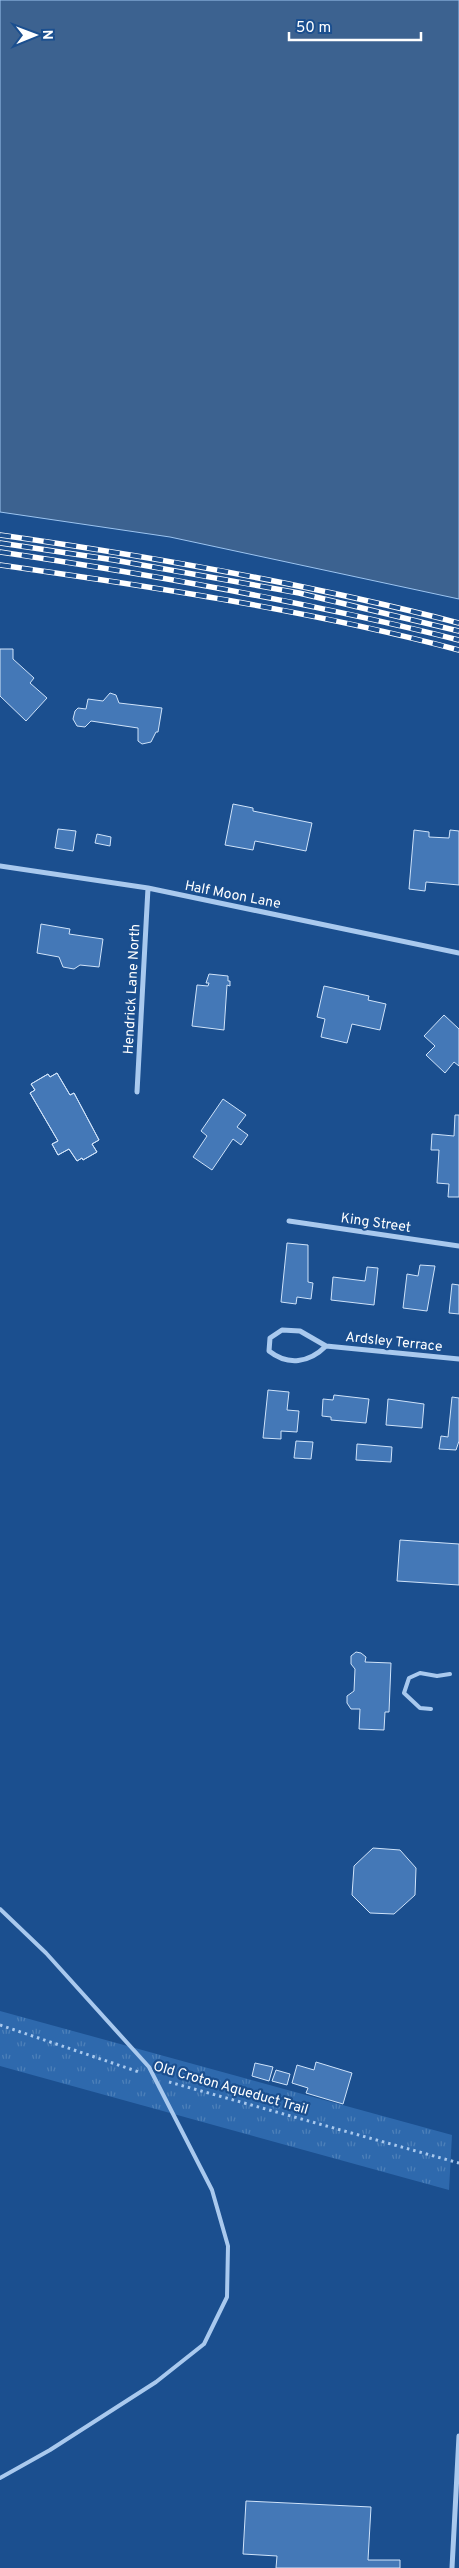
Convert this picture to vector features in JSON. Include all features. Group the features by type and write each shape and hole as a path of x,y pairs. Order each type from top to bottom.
{"street":[{"name":"Half Moon Lane","path":"0,866 148,888 459,953"},
{"name":"Hendrick Lane North","path":"137,1092 148,888"},
{"name":"King Street","path":"289,1221 459,1246"},
{"name":"Ardsley Terrace","path":"326,1346 315,1357 298,1360 281,1360 269,1352 270,1338 282,1330 300,1330 326,1346 459,1359"},
{"path":"452,2568 459,2436"}],"lane":[{"path":"431,1709 420,1708 404,1693 409,1678 420,1673 436,1676 450,1674"},
{"path":"0,1909 46,1953 149,2067 212,2190 228,2246 227,2297 204,2344 156,2382 50,2450 0,2478"}],"path":[{"name":"Old Croton Aqueduct Trail","path":"0,2025 154,2078 459,2163"}],"green space":[{"path":"0,2011 452,2135 449,2190 0,2066"}],"shaded area":[{"path":"0,0 459,0 459,599 170,537 0,512"}],"building":[{"path":"0,649 13,649 13,659 34,678 30,683 47,698 26,721 0,696"},
{"path":"110,693 116,695 119,703 162,708 158,732 156,732 151,742 142,744 138,741 138,728 91,721 85,727 77,726 73,719 78,708 86,709 88,699 103,701"},
{"path":"233,804 253,808 253,811 312,823 306,851 255,841 253,850 225,845"},
{"path":"58,829 76,831 73,851 55,848"},
{"path":"414,830 429,832 429,837 449,838 450,830 459,831 459,885 426,882 425,891 409,889"},
{"path":"97,834 111,837 110,846 95,843"},
{"path":"41,924 70,929 69,934 103,939 99,967 80,965 74,969 63,967 59,957 37,953"},
{"path":"209,974 228,976 228,981 230,981 230,986 227,985 224,1030 192,1026 197,985 208,986 209,983 206,983"},
{"path":"324,986 369,996 368,1000 386,1004 380,1030 352,1024 347,1043 321,1037 325,1019 317,1017"},
{"path":"444,1015 459,1029 459,1066 454,1062 445,1073 426,1055 435,1046 424,1036"},
{"path":"57,1073 70,1095 74,1093 99,1140 92,1144 97,1152 83,1160 82,1158 77,1161 69,1149 58,1155 52,1144 58,1141 30,1093 35,1090 31,1084 48,1074 50,1077"},
{"path":"57,1073 70,1095 74,1093 99,1140 92,1144 97,1152 83,1160 82,1158 77,1161 69,1149 58,1155 52,1144 58,1141 30,1093 35,1090 31,1084 48,1074 50,1077"},
{"path":"223,1099 246,1115 237,1127 248,1135 241,1145 233,1139 212,1170 193,1157 207,1136 201,1131"},
{"path":"455,1115 459,1115 459,1197 448,1197 449,1184 437,1183 439,1150 431,1150 432,1134 454,1136"},
{"path":"287,1243 308,1245 308,1282 313,1283 311,1299 297,1297 296,1304 281,1302"},
{"path":"420,1265 435,1266 427,1311 403,1308 407,1274 418,1276"},
{"path":"367,1267 378,1268 374,1305 331,1300 333,1277 365,1281"},
{"path":"452,1284 459,1285 459,1314 449,1313"},
{"path":"268,1390 289,1392 287,1410 299,1411 297,1432 281,1431 281,1439 263,1438"},
{"path":"334,1395 369,1399 366,1423 331,1420 331,1417 322,1416 323,1399 333,1400"},
{"path":"452,1397 459,1398 459,1441 456,1450 439,1449 441,1436 448,1437"},
{"path":"388,1399 424,1404 422,1428 386,1425"},
{"path":"296,1441 313,1442 311,1459 294,1458"},
{"path":"357,1444 392,1447 391,1462 356,1460"},
{"path":"400,1540 459,1544 459,1585 397,1581"},
{"path":"356,1652 366,1657 365,1662 391,1663 389,1712 385,1712 384,1730 359,1729 360,1709 351,1709 347,1703 347,1696 354,1691 355,1669 351,1664 351,1656"},
{"path":"373,1848 400,1850 416,1868 415,1895 394,1914 370,1913 352,1895 354,1866"},
{"path":"316,2062 352,2073 343,2104 306,2093 308,2088 292,2083 297,2065 314,2070"},
{"path":"255,2063 273,2067 269,2081 252,2076"},
{"path":"276,2070 290,2074 287,2085 272,2081"},
{"path":"246,2501 371,2507 368,2560 400,2560 400,2568 276,2568 277,2556 243,2554"}],"railway":[{"path":"0,535 231,573 345,596 459,623"},
{"path":"0,543 114,560 299,593 459,631"},
{"path":"0,552 231,590 345,613 459,640"},
{"path":"0,565 173,591 288,611 459,650"}]}
